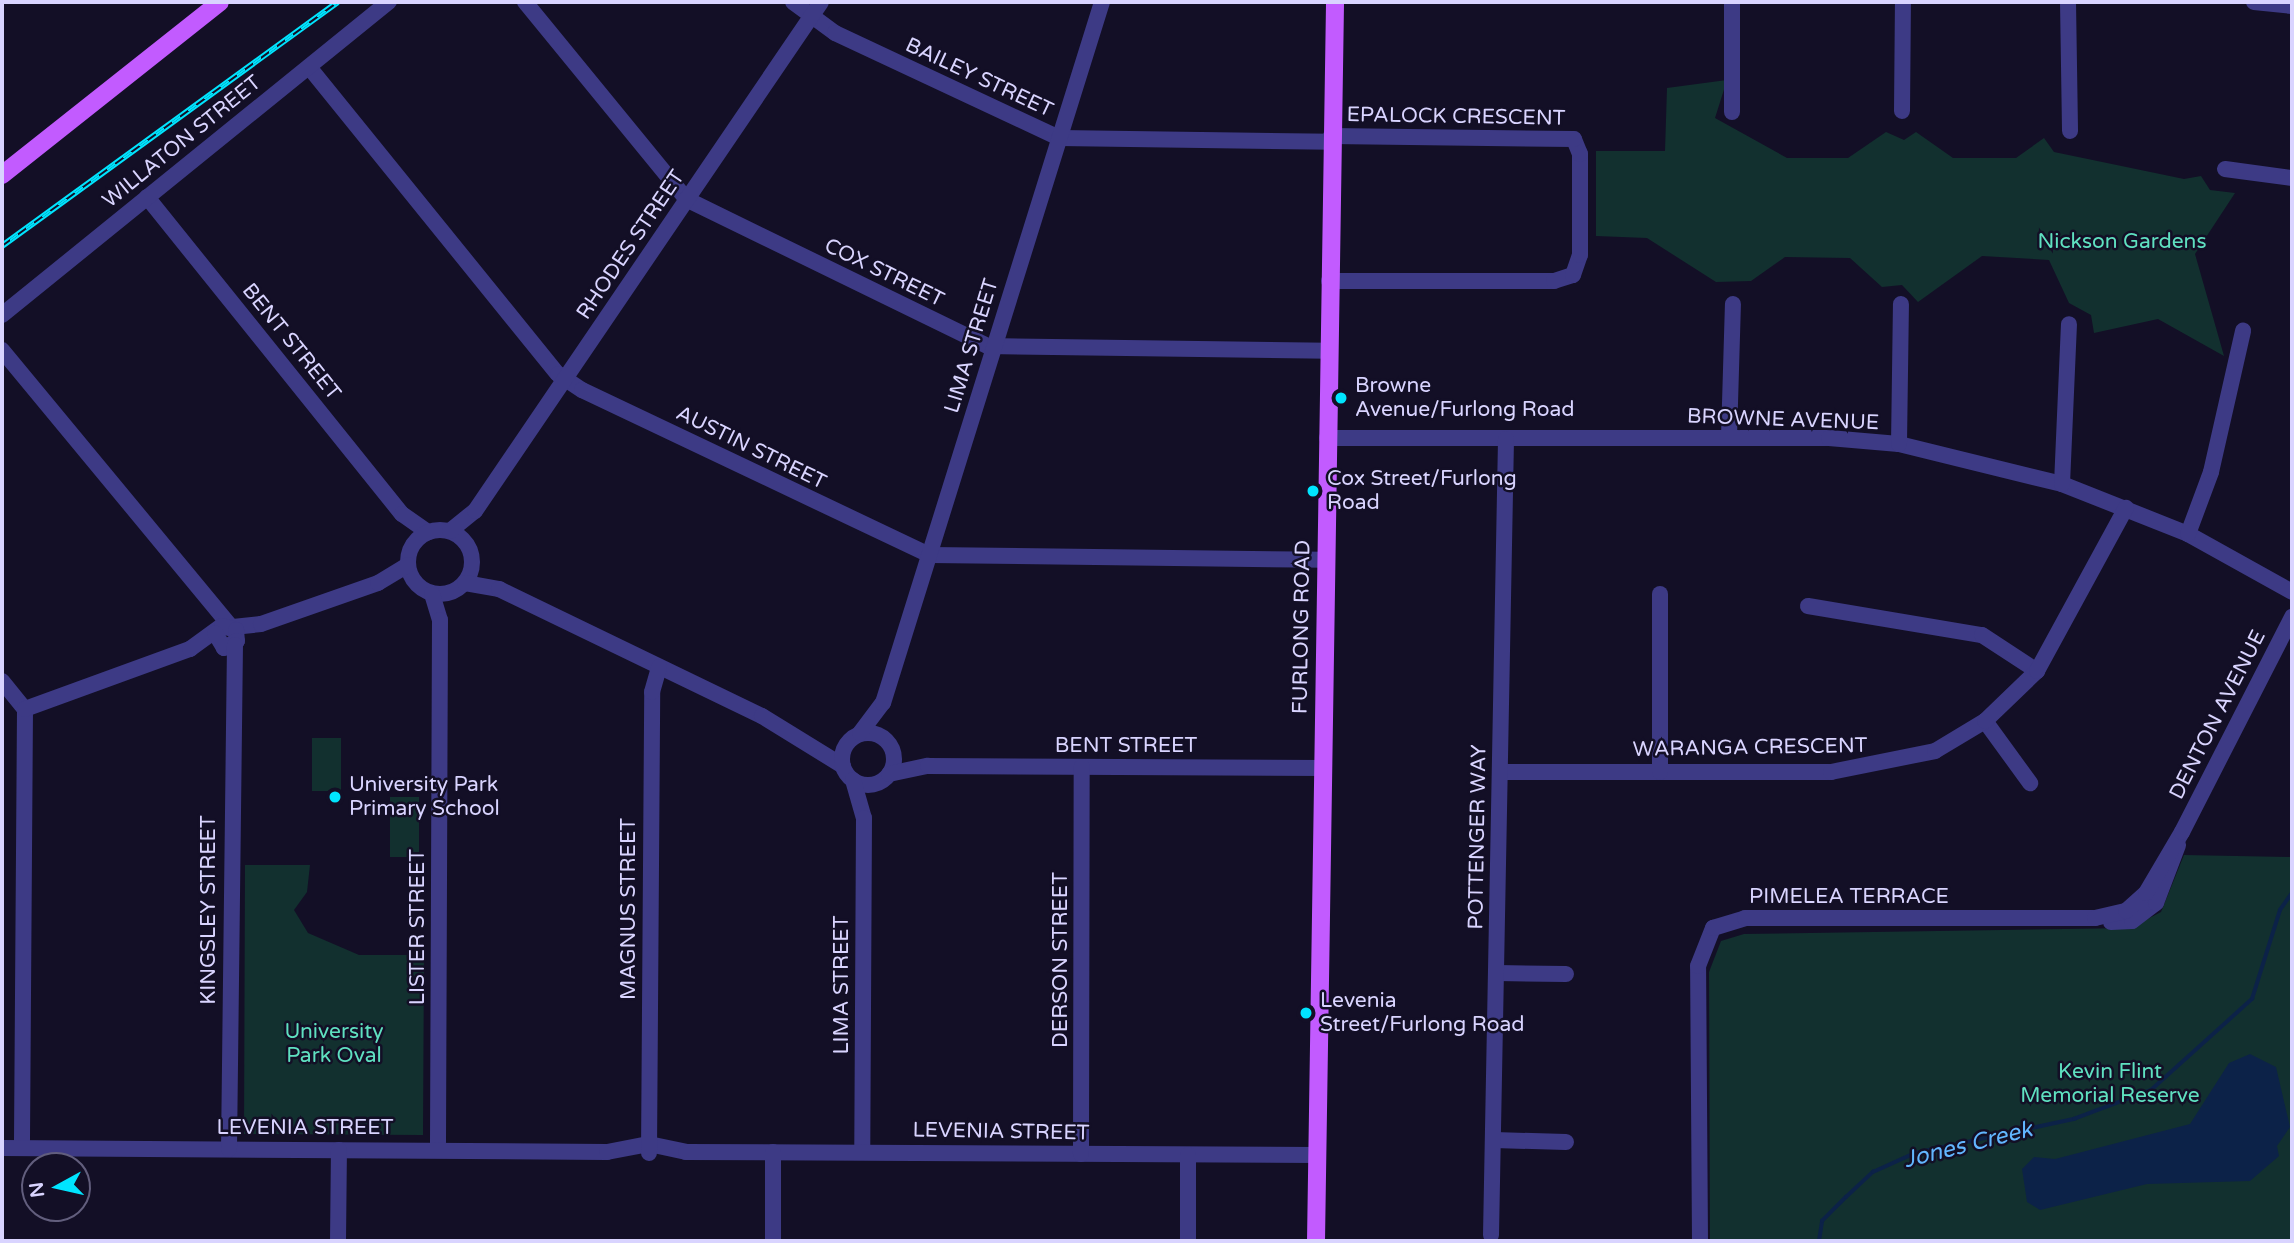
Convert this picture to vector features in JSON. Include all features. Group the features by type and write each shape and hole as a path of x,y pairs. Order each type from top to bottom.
{"main road":[{"path":"2,175 213,4"},
{"name":"FURLONG ROAD","path":"1315,1239 1333,7"}],"street":[{"name":"WILLATON STREET","path":"2,315 389,2"},
{"name":"COX STREET","path":"525,2 686,199 995,348 1328,351"},
{"name":"BAILEY STREET","path":"793,2 811,19 1059,138 1331,139"},
{"name":"RHODES STREET","path":"450,531 475,511 821,2"},
{"name":"LIMA STREET","path":"856,736 883,703 1102,2"},
{"path":"1732,2 1732,112"},
{"path":"1902,111 1903,2"},
{"path":"2068,2 2070,131"},
{"path":"2254,2 2292,6"},
{"name":"AUSTIN STREET","path":"309,66 565,380 930,555 1325,560"},
{"name":"EPALOCK CRESCENT","path":"1329,281 1554,281 1573,275 1580,255 1580,154 1574,139 1331,139"},
{"path":"2225,169 2292,178"},
{"name":"BENT STREET","path":"147,197 402,513 428,531"},
{"path":"1729,438 1733,304"},
{"path":"1899,444 1901,304"},
{"path":"2062,484 2069,324"},
{"path":"2188,534 2211,472 2244,331"},
{"name":"KINGSLEY STREET","path":"2,350 211,609 226,637 232,671 229,1149"},
{"name":"BROWNE AVENUE","path":"1327,438 1729,438 1899,444 2062,484 2126,508 2188,534 2292,592"},
{"name":"POTTENGER WAY","path":"1491,1235 1506,439"},
{"name":"WARANGA CRESCENT","path":"1500,772 1870,768 1935,751 1985,721 2037,671 2126,508"},
{"name":"RHODES STREET","path":"467,543 475,511"},
{"name":"BENT STREET","path":"402,513 414,543"},
{"path":"473,564 466,583 450,593 432,593 414,580 408,565 414,543 428,531 450,531 467,543 473,564 499,589"},
{"path":"25,709 379,583 408,565"},
{"path":"379,583 414,580"},
{"path":"466,583 499,589 808,739 843,766 856,736 808,739"},
{"name":"LISTER STREET","path":"432,593 440,620 438,1150"},
{"name":"LISTER STREET","path":"440,620 450,593"},
{"path":"1660,594 1660,772"},
{"path":"1808,606 1982,635 2037,671"},
{"name":"DENTON AVENUE","path":"2141,909 2292,617"},
{"name":"MAGNUS STREET","path":"649,1148 652,692 659,667"},
{"path":"2,681 25,709 22,1148"},
{"name":"LIMA STREET","path":"864,818 885,778 891,747 883,703"},
{"path":"1985,721 2030,783"},
{"name":"BENT STREET","path":"856,736 891,747 928,766"},
{"name":"LIMA STREET","path":"843,766 853,780 864,818 862,1152"},
{"name":"BENT STREET","path":"853,780 885,778 928,766 1323,768"},
{"name":"DERSON STREET","path":"1081,1154 1083,767"},
{"name":"PIMELEA TERRACE","path":"1700,1241 1698,966 1713,928 1745,918 2095,918 2132,921 2141,909"},
{"path":"1497,973 1566,974"},
{"path":"1494,1140 1566,1142"},
{"name":"LEVENIA STREET","path":"2,1148 607,1152 649,1148 686,1152 1316,1155"},
{"path":"338,1241 339,1150"},
{"path":"773,1241 774,1152"},
{"path":"1188,1155 1188,1241"}],"green space":[{"name":"Nickson Gardens","path":"1727,80 1715,118 1787,158 1848,158 1886,132 1904,140 1916,132 1953,158 2016,158 2044,138 2054,152 2184,179 2201,176 2210,190 2235,193 2195,254 2224,356 2158,319 2094,333 2091,315 2069,303 2049,260 1982,256 1918,302 1902,285 1882,287 1850,258 1785,257 1751,281 1716,282 1647,238 1596,236 1596,151 1665,151 1667,88"},
{"path":"312,738 341,738 341,791 312,791"},
{"path":"390,797 419,797 419,857 390,857"},
{"name":"Kevin Flint Memorial Reserve","path":"2184,855 2292,857 2292,1241 1710,1241 1709,972 1721,941 1744,934 2130,928 2161,912"},
{"name":"University Park Oval","path":"245,865 310,865 307,892 294,910 308,933 359,955 424,955 423,1135 244,1134"}],"water":[{"path":"2250,1054 2276,1067 2290,1127 2277,1146 2279,1156 2250,1181 2147,1184 2040,1210 2027,1202 2022,1169 2034,1157 2055,1159 2190,1124 2229,1063"}],"waterway":[{"name":"Jones Creek","path":"1819,1241 1822,1221 1873,1172 1915,1153 2074,1119 2151,1090 2252,999 2280,910 2292,893"}],"railway":[{"path":"2,246 338,2"}],"place":[{"name":"Browne Avenue/Furlong Road","path":"1341,398"},
{"name":"Cox Street/Furlong Road","path":"1313,491"},
{"name":"University Park Primary School","path":"335,797"},
{"name":"Levenia Street/Furlong Road","path":"1306,1013"}]}
